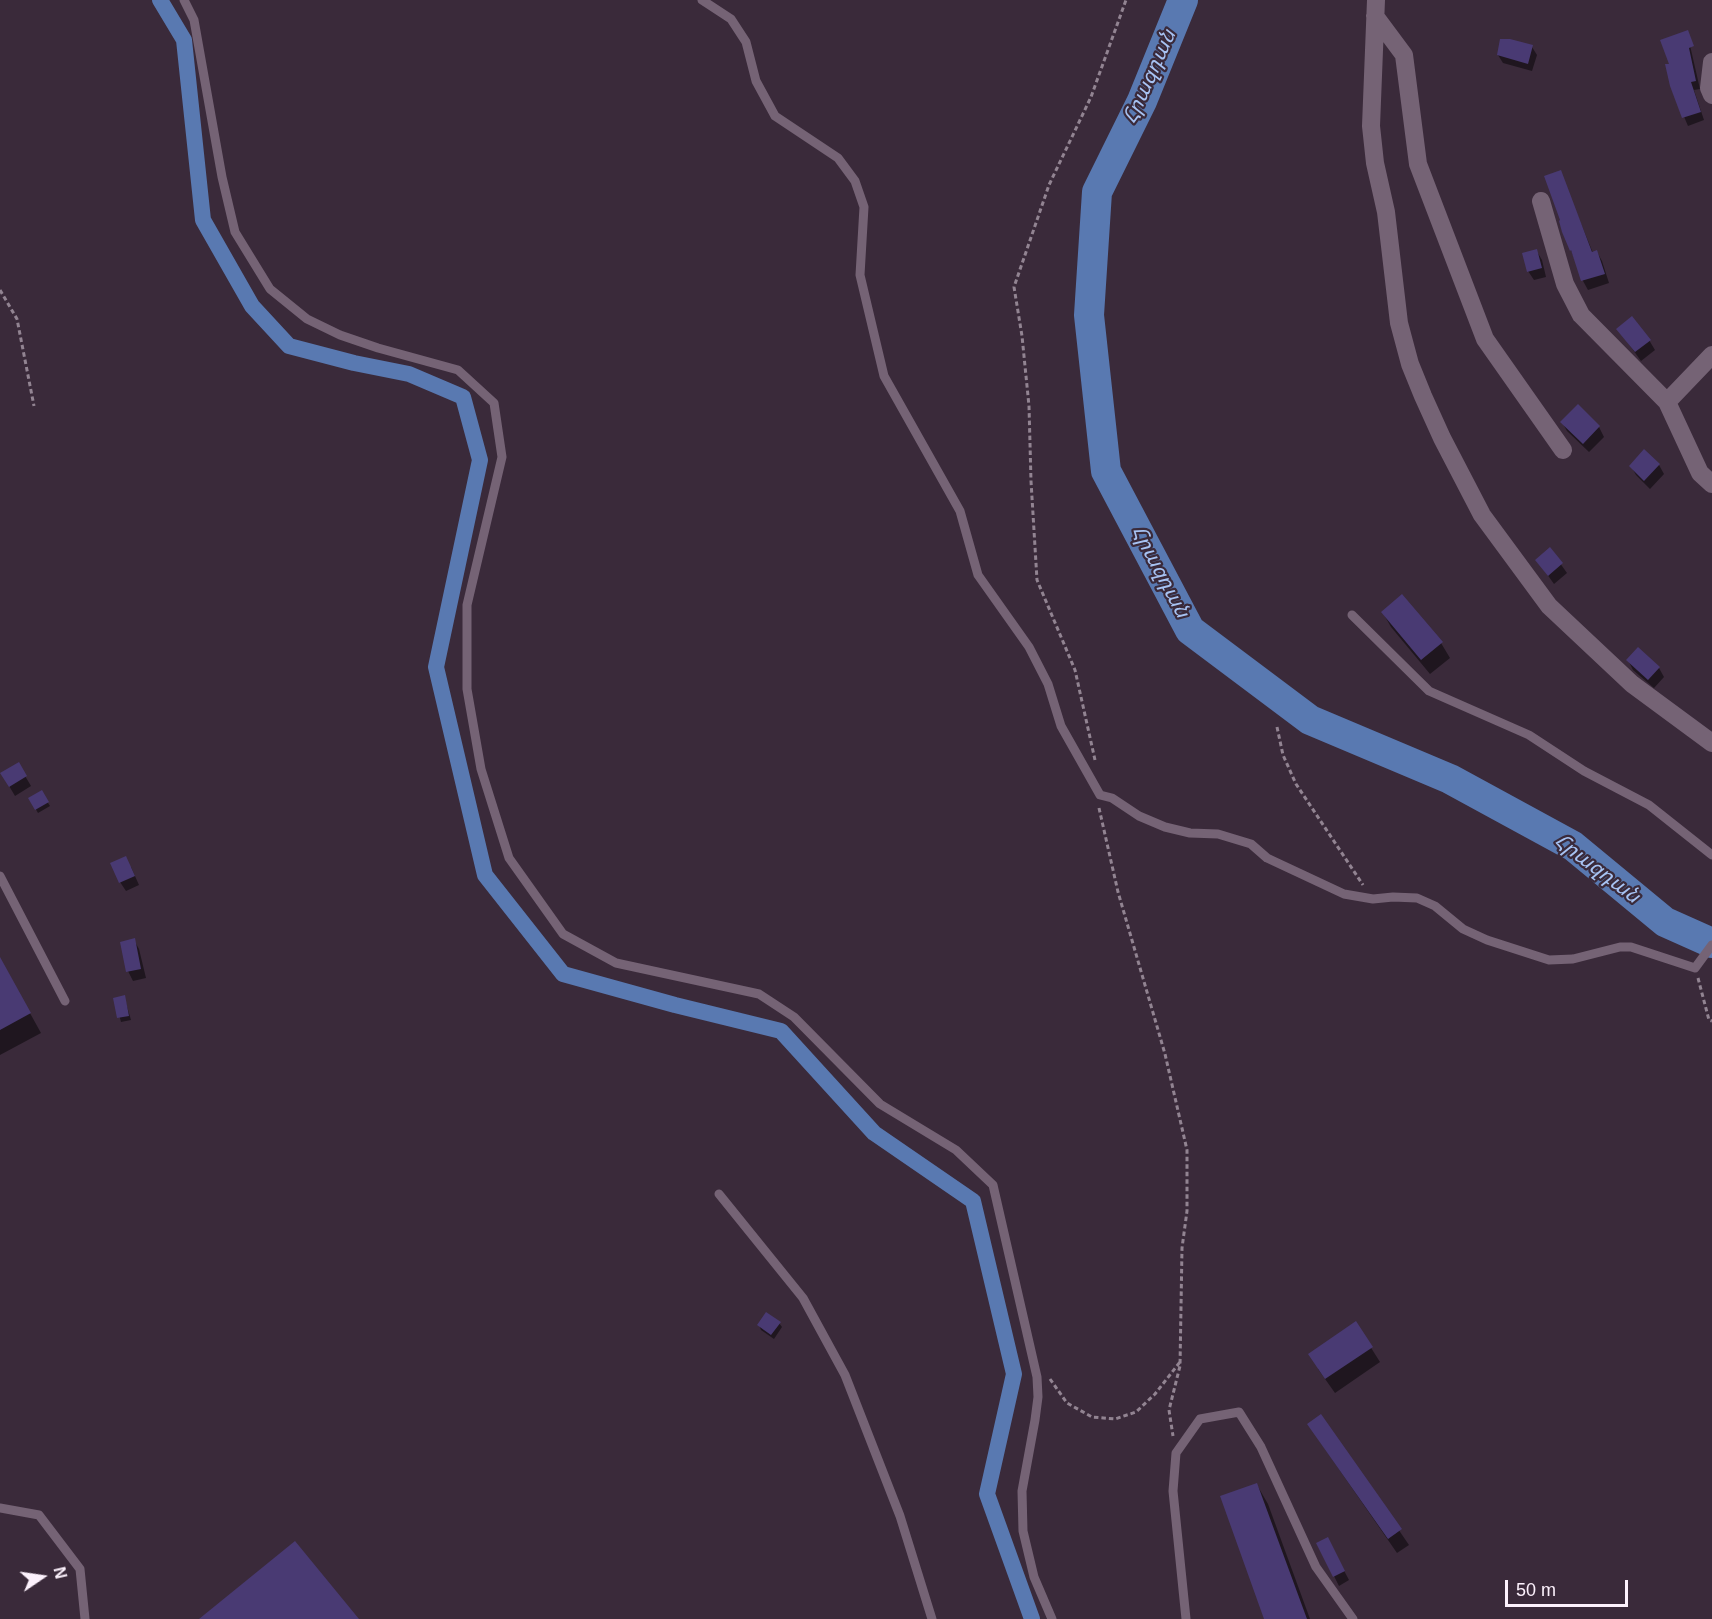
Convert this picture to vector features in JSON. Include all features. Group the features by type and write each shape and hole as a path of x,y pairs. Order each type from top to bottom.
{"street":[{"path":"1376,8 1404,55 1418,164 1485,339 1563,450"},
{"path":"1376,8 1371,126 1375,163 1386,212 1399,323 1410,364 1437,428 1482,514 1549,606 1632,684 1712,743"},
{"path":"1712,62 1710,88 1712,95"},
{"path":"1541,201 1565,284 1581,315 1667,402 1700,473 1712,484"},
{"path":"1667,402 1712,355"}],"lane":[{"path":"184,0 194,20 222,177 235,232 270,290 307,318 340,335 458,370 494,403 502,457 467,605 467,689 481,769 509,858 563,934 616,963 759,994 794,1017 880,1104 956,1150 993,1185 1037,1377 1038,1397 1035,1420 1022,1491 1023,1531 1034,1577 1052,1619"},
{"path":"702,0 731,19 746,42 756,81 775,116 838,158 855,181 864,207 860,275 884,376 960,511 978,575 1029,646 1048,684 1061,726 1100,795 1113,798 1139,816 1165,827 1218,834 1251,844 1267,858 1344,894 1372,899 1417,898 1435,906 1463,929 1487,940 1549,960 1631,947 1695,968 1712,945"},
{"path":"1352,615 1429,691 1529,735 1584,771 1649,805 1712,855"},
{"path":"0,876 65,1001"},
{"path":"719,1194 802,1298 845,1376 900,1516 933,1619"},
{"path":"1186,1619 1173,1491 1176,1453 1200,1419 1239,1412 1261,1447 1316,1567 1353,1619"},
{"path":"0,1508 39,1515 80,1569 85,1619"}],"path":[{"path":"1096,761 1076,670 1037,580 1029,406 1022,336 1014,287 1049,185 1091,97 1126,0"},
{"path":"0,290 17,319 34,406"},
{"path":"1277,728 1282,755 1296,784 1372,899"},
{"path":"1100,795 1099,810 1118,891 1165,1054 1187,1150 1187,1211 1182,1248 1182,1340 1180,1362 1169,1410 1176,1453"},
{"path":"1695,968 1708,1020 1712,1021"},
{"path":"1048,1376 1067,1402 1092,1417 1115,1419 1136,1412 1155,1394 1180,1362"}],"building":[{"path":"1688,30 1694,46 1689,48 1696,81 1691,82 1701,112 1682,118 1670,86 1665,64 1669,64 1660,40"},
{"path":"1500,39 1533,45 1528,64 1497,55"},
{"path":"1561,170 1592,252 1597,250 1605,274 1581,281 1544,176"},
{"path":"1537,249 1542,268 1527,272 1522,253"},
{"path":"1632,316 1651,340 1635,352 1616,329"},
{"path":"1578,404 1600,426 1583,444 1560,422"},
{"path":"1644,449 1660,464 1644,481 1629,466"},
{"path":"1550,547 1563,563 1548,576 1535,560"},
{"path":"1402,594 1443,642 1421,660 1381,612"},
{"path":"1638,647 1660,667 1648,680 1626,660"},
{"path":"19,762 27,776 9,787 0,773"},
{"path":"42,790 49,802 35,810 28,798"},
{"path":"126,856 135,876 119,883 110,863"},
{"path":"135,938 141,969 126,972 120,942"},
{"path":"0,957 31,1013 0,1030"},
{"path":"125,995 129,1016 117,1018 113,998"},
{"path":"766,1312 781,1322 771,1335 757,1325"},
{"path":"1356,1321 1373,1347 1325,1379 1308,1354"},
{"path":"1321,1414 1402,1529 1388,1539 1307,1424"},
{"path":"1257,1483 1307,1619 1264,1619 1220,1496"},
{"path":"1328,1537 1345,1571 1333,1577 1316,1543"},
{"path":"295,1541 359,1619 199,1619"}],"waterway":[{"path":"160,0 184,40 203,220 252,306 289,346 409,374 463,397 480,460 436,667 485,875 563,974 781,1031 874,1133 973,1201 1014,1374 987,1494 1032,1619"},
{"name":"Հրազդան","path":"1183,0 1142,101 1097,192 1089,315 1106,471 1190,630 1310,720 1450,779 1573,846 1665,922 1712,943"}]}
